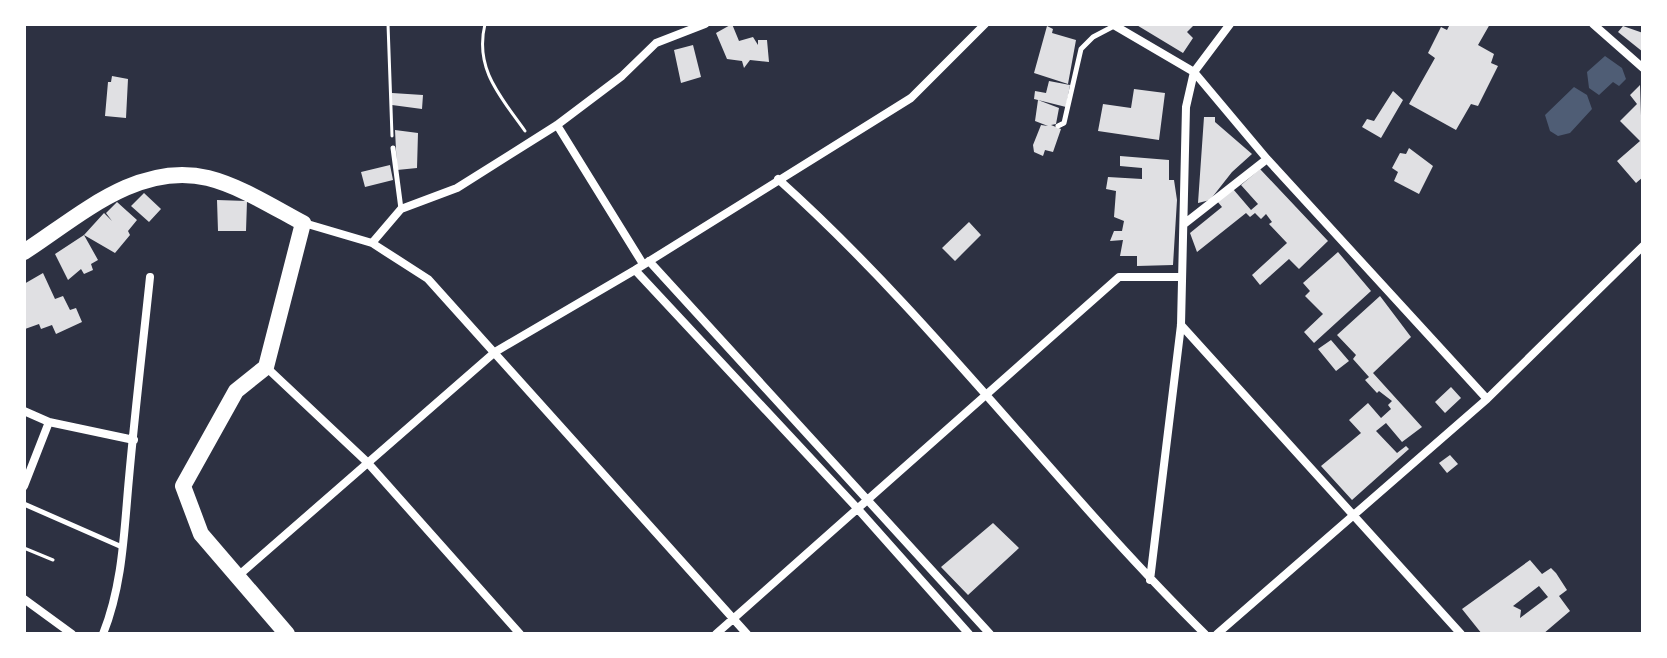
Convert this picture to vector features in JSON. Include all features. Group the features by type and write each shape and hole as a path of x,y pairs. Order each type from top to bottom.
{"main road":[{"path":"24,252 132,183 177,174 209,178 303,223 266,367 236,391 183,486 201,534 287,634"}],"street":[{"path":"372,243 401,209 457,188 557,125 622,76 656,43 705,24"},
{"path":"238,576 495,352 643,265 911,98 985,24"},
{"path":"1150,580 1181,325 1186,107 1194,72 1230,24"},
{"path":"1593,24 1643,68"},
{"path":"1113,25 1194,72 1267,159 1487,399"},
{"path":"557,125 643,265 969,634"},
{"path":"1184,224 1267,159"},
{"path":"778,179 845,239 1150,580 1205,634"},
{"path":"303,223 372,243 428,279 747,634"},
{"path":"1217,634 1487,399 1643,246"},
{"path":"643,265 868,497 990,634"},
{"path":"103,634 114,607 123,547 150,277"},
{"path":"716,634 1119,277 1180,277"},
{"path":"1181,325 1461,634"},
{"path":"266,367 367,462 520,634"},
{"path":"24,411 49,422 134,440"},
{"path":"24,486 49,422"},
{"path":"24,599 72,634"}],"lane":[{"path":"1058,126 1064,123 1081,49 1113,25"},
{"path":"393,148 401,209"},
{"path":"24,504 123,547"}],"path":[{"path":"388,24 393,148"},
{"path":"485,24 482,36 487,76 531,141"},
{"path":"24,548 53,560"}],"water":[{"path":"1605,56 1622,68 1626,79 1619,86 1613,82 1599,95 1589,88 1587,72"},
{"path":"1574,87 1587,95 1592,109 1570,133 1558,136 1550,131 1545,115"}],"building":[{"path":"732,24 739,41 753,37 758,45 758,40 767,40 769,62 750,60 744,68 742,61 727,59 716,33"},
{"path":"1135,24 1195,24 1187,32 1193,38 1183,53"},
{"path":"1450,24 1490,24 1478,45 1494,54 1491,63 1498,66 1478,106 1471,104 1456,130 1409,104 1435,58 1428,53 1441,27 1447,30"},
{"path":"1047,26 1053,29 1052,33 1076,40 1068,84 1034,73"},
{"path":"1623,26 1643,33 1643,52 1618,32"},
{"path":"693,45 701,77 681,83 674,50"},
{"path":"112,76 128,79 126,118 105,116 108,82 111,82"},
{"path":"1049,81 1070,85 1066,107 1034,99 1035,91 1046,93"},
{"path":"1640,85 1643,177 1636,183 1617,161 1640,141 1620,121 1637,104 1630,95"},
{"path":"1134,89 1165,93 1159,140 1098,131 1103,104 1131,108"},
{"path":"1393,91 1403,100 1381,138 1362,127 1367,119 1374,121"},
{"path":"392,93 423,95 422,109 392,105"},
{"path":"1038,100 1059,108 1056,124 1051,125 1061,129 1053,152 1045,150 1043,156 1034,152 1033,145 1041,125 1048,126 1035,121"},
{"path":"1204,117 1215,117 1215,122 1252,154 1232,172 1210,200 1198,203"},
{"path":"395,130 418,133 417,168 397,170"},
{"path":"1409,148 1433,166 1419,194 1394,181 1398,172 1392,168 1400,153 1406,154"},
{"path":"1120,156 1169,160 1169,180 1174,180 1177,200 1173,265 1137,266 1137,256 1120,256 1123,240 1110,241 1114,231 1122,231 1124,221 1114,217 1116,191 1106,189 1108,177 1142,179 1142,168 1120,166"},
{"path":"390,165 393,180 365,187 361,172"},
{"path":"1260,169 1328,241 1299,269 1289,259 1260,285 1252,275 1287,243 1269,224 1272,222 1266,214 1261,219 1255,213 1250,217 1246,213 1197,252 1190,233 1222,207 1217,201 1233,189 1251,210 1258,204 1241,185"},
{"path":"144,193 161,209 149,222 131,206"},
{"path":"217,200 247,201 246,231 218,231"},
{"path":"117,202 137,220 128,231 130,235 115,253 84,235 104,213 112,221 106,213"},
{"path":"969,222 981,235 955,261 942,248"},
{"path":"84,235 98,260 91,264 93,270 84,274 81,269 68,280 55,254"},
{"path":"1338,252 1371,291 1314,343 1304,332 1323,314 1305,296 1310,291 1303,283"},
{"path":"43,273 55,299 63,296 70,310 76,308 82,322 56,334 52,325 41,329 39,324 25,329 24,284"},
{"path":"1380,296 1411,337 1373,373 1422,427 1402,442 1386,423 1376,431 1397,453 1406,446 1409,449 1352,500 1321,466 1361,433 1349,420 1368,403 1381,418 1391,409 1388,405 1392,401 1379,391 1377,393 1365,380 1369,377 1353,359 1356,355 1337,335"},
{"path":"1331,340 1349,361 1336,371 1318,349"},
{"path":"1451,387 1461,398 1445,413 1435,402"},
{"path":"1450,455 1458,464 1447,473 1439,463"},
{"path":"993,523 1019,548 968,595 941,567"},
{"path":"1530,560 1542,574 1551,568 1556,573 1567,590 1559,596 1570,611 1543,634 1482,634 1462,609","holes":["1539,586 1548,597 1520,618 1521,610 1513,606"]}]}
